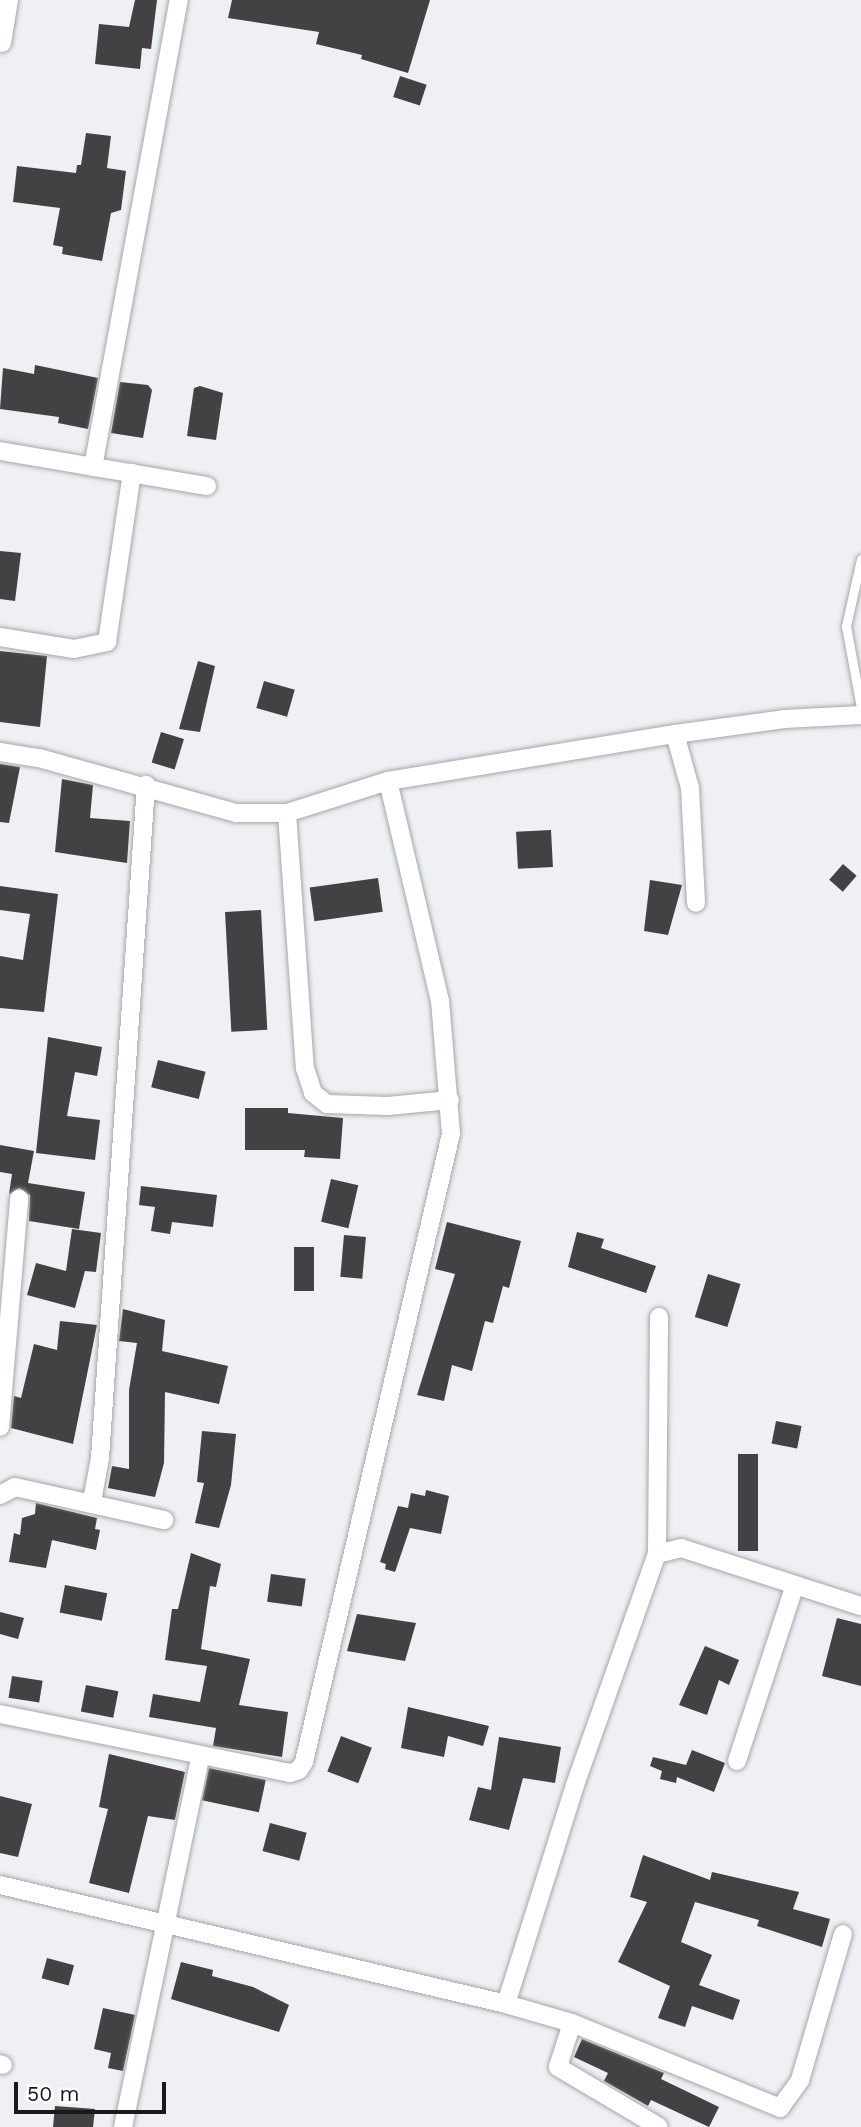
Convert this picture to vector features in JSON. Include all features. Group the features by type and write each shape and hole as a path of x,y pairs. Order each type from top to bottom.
{"street":[{"path":"1,46 9,0"},
{"path":"93,467 179,0"},
{"path":"0,451 207,486"},
{"path":"0,637 74,649 107,642 132,473"},
{"path":"0,752 146,785 236,813 287,813 388,781 675,734 784,719 861,715"},
{"path":"675,734 690,788 696,904"},
{"path":"0,1714 200,1758 290,1773 299,1770 304,1762 451,1134 440,1001 388,781"},
{"path":"92,1501 100,1458 146,785"},
{"path":"287,813 305,1068 313,1093 327,1104 388,1106 450,1100"},
{"path":"0,1427 19,1199"},
{"path":"506,2004 575,1785 657,1554 659,1317"},
{"path":"1,1489 92,1501 164,1520"},
{"path":"657,1554 681,1548 861,1606"},
{"path":"737,1761 795,1585"},
{"path":"123,2127 200,1758"},
{"path":"0,1885 164,1927 506,2004 572,2023 780,2108 800,2080 844,1934"},
{"path":"572,2023 558,2067 659,2127"}],"lane":[{"path":"861,559 845,626 861,708"}],"building":[{"path":"135,0 157,0 151,49 142,48 140,69 95,64 99,24 129,27"},
{"path":"232,0 430,0 408,73 361,59 362,55 316,44 319,32 228,18"},
{"path":"400,76 427,85 420,106 393,97"},
{"path":"86,133 111,136 107,168 126,171 121,210 111,213 102,261 62,254 63,247 53,245 60,208 13,202 17,166 76,173 77,165 81,165"},
{"path":"35,365 98,378 88,429 58,423 59,417 0,409 3,368 34,374"},
{"path":"120,382 148,385 152,390 143,438 111,433"},
{"path":"200,386 223,393 216,440 187,436 194,388"},
{"path":"0,551 21,553 15,601 0,599"},
{"path":"0,651 47,656 40,727 0,722"},
{"path":"198,661 215,666 200,732 179,729"},
{"path":"264,681 295,690 287,717 256,708"},
{"path":"161,732 184,739 175,770 152,763"},
{"path":"0,764 20,767 9,823 0,822"},
{"path":"62,779 93,785 90,818 130,821 127,863 55,852"},
{"path":"551,830 553,867 518,869 516,832"},
{"path":"843,864 857,876 843,892 829,880"},
{"path":"378,878 383,912 314,921 310,888"},
{"path":"650,880 682,885 668,935 644,931"},
{"path":"0,886 58,894 44,1012 0,1008 0,956 23,960 30,914 0,910"},
{"path":"261,910 267,1030 231,1032 225,912"},
{"path":"48,1037 102,1047 97,1076 75,1072 67,1116 100,1120 95,1160 36,1153"},
{"path":"158,1060 206,1072 199,1099 151,1087"},
{"path":"245,1108 288,1108 288,1113 343,1118 340,1159 304,1157 305,1150 245,1150"},
{"path":"0,1145 34,1151 28,1183 85,1192 79,1229 29,1221 30,1195 19,1188 9,1194 12,1174 0,1172"},
{"path":"331,1179 358,1185 348,1228 321,1222"},
{"path":"141,1186 217,1195 213,1227 172,1222 170,1234 151,1231 155,1207 139,1205"},
{"path":"447,1222 521,1241 509,1288 503,1286 493,1323 485,1321 472,1371 452,1365 444,1401 417,1395 455,1274 435,1269"},
{"path":"72,1229 101,1233 96,1272 85,1271 75,1308 27,1295 36,1263 66,1271"},
{"path":"577,1232 604,1239 601,1248 656,1266 646,1293 568,1267"},
{"path":"344,1235 366,1237 362,1279 340,1277"},
{"path":"294,1247 314,1247 314,1291 294,1291"},
{"path":"708,1274 741,1284 727,1327 695,1317"},
{"path":"123,1309 165,1320 162,1351 228,1366 219,1404 165,1392 164,1463 155,1497 108,1488 112,1466 129,1469 129,1390 137,1343 119,1341"},
{"path":"60,1321 97,1325 73,1444 11,1428 14,1396 21,1398 34,1344 57,1350"},
{"path":"776,1421 802,1426 797,1449 772,1444"},
{"path":"202,1431 236,1434 231,1485 219,1528 195,1523 204,1483 197,1482"},
{"path":"738,1454 758,1454 758,1551 738,1551"},
{"path":"426,1490 449,1496 441,1534 410,1528 395,1572 385,1569 386,1564 380,1562 398,1506 408,1508 411,1493 425,1496"},
{"path":"36,1503 97,1518 95,1529 100,1530 96,1550 52,1540 46,1568 9,1562 14,1533 20,1535 22,1518 35,1514"},
{"path":"191,1553 221,1564 216,1587 210,1586 201,1649 250,1659 239,1705 288,1712 282,1757 213,1746 216,1728 149,1717 153,1694 200,1702 207,1666 165,1660 172,1609 178,1609"},
{"path":"271,1574 306,1579 302,1607 267,1602"},
{"path":"65,1585 107,1593 102,1621 60,1612"},
{"path":"0,1612 24,1618 18,1639 0,1634"},
{"path":"357,1614 416,1623 405,1661 347,1651"},
{"path":"837,1618 861,1624 861,1686 822,1676"},
{"path":"705,1646 739,1660 729,1685 719,1680 707,1715 679,1705"},
{"path":"12,1676 43,1681 39,1703 9,1698"},
{"path":"86,1685 118,1691 113,1718 81,1712"},
{"path":"408,1707 489,1726 483,1746 448,1736 444,1757 401,1748"},
{"path":"341,1736 372,1748 358,1783 327,1771"},
{"path":"499,1737 561,1747 555,1783 523,1778 509,1830 469,1820 478,1787 491,1790"},
{"path":"692,1750 725,1763 714,1792 677,1777 676,1783 660,1779 662,1771 650,1766 653,1757 686,1765"},
{"path":"109,1754 185,1772 175,1820 148,1816 129,1893 89,1883 108,1809 99,1807"},
{"path":"209,1768 266,1780 259,1812 202,1800"},
{"path":"0,1796 32,1804 18,1857 0,1853"},
{"path":"270,1823 307,1833 299,1861 262,1851"},
{"path":"643,1855 710,1880 712,1872 799,1892 793,1909 830,1919 822,1947 757,1926 759,1920 695,1902 681,1942 712,1955 699,1985 740,2000 733,2020 692,2006 685,2027 658,2018 670,1986 618,1962 647,1902 630,1897"},
{"path":"47,1958 74,1965 69,1986 42,1978"},
{"path":"181,1962 213,1970 212,1976 253,1987 289,2005 279,2032 171,1999"},
{"path":"103,2008 135,2015 123,2071 108,2068 111,2053 94,2049"},
{"path":"582,2039 664,2073 661,2079 719,2107 709,2127 651,2100 648,2106 604,2081 608,2073 574,2057"},
{"path":"55,2106 95,2109 93,2127 53,2127"}]}
